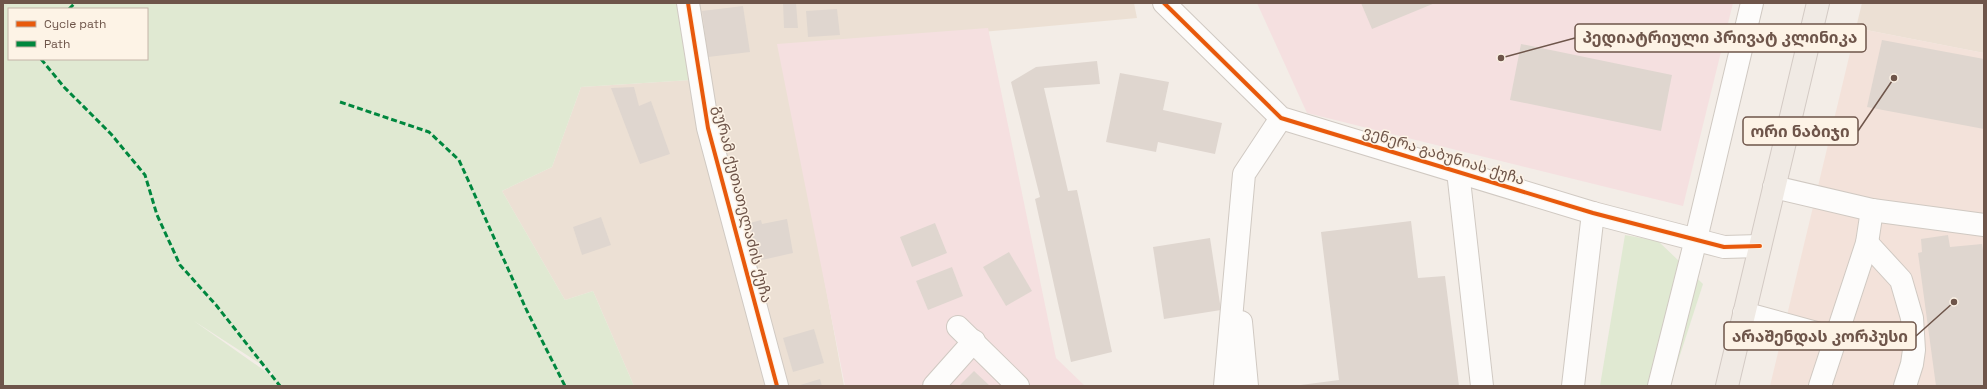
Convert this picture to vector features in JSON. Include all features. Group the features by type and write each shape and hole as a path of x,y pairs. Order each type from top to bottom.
{"main road":[{"path":"1727,386 1818,3"}],"street":[{"name":"გურამ ქუთათელაძის ქუჩა","path":"688,3 708,128 777,386"},
{"name":"ვენერა გაბუნიას ქუჩა","path":"1164,3 1281,118 1593,212 1724,247 1760,246"},
{"path":"1659,386 1696,239 1752,3"},
{"path":"1225,386 1244,174 1281,118"},
{"path":"1458,171 1482,386"},
{"path":"1774,188 1872,210 1984,225"},
{"path":"1820,386 1867,243 1872,210"},
{"path":"1573,386 1593,212"},
{"path":"1867,243 1902,280 1912,318 1914,350 1912,364 1905,386"},
{"path":"1235,271 1247,386"},
{"path":"1744,313 1835,338"},
{"path":"934,386 966,334 1018,386"}],"shaded area":[{"path":"697,3 1134,3 1137,18 782,50 844,386 789,386 764,306 719,137"},
{"path":"1257,3 1733,3 1683,206 1307,113"},
{"path":"1862,3 1984,3 1984,53 1856,28"},
{"path":"988,28 1056,358 1085,386 845,386 777,44"},
{"path":"1856,28 1984,53 1984,386 1770,386"},
{"path":"691,80 768,386 634,386 593,291 565,300 502,191 552,167 581,87"}],"green space":[{"path":"3,3 679,3 691,80 581,87 552,167 502,191 565,300 593,291 634,386 3,386","holes":["194,321 273,372 272,376"]},
{"path":"1625,235 1658,241 1703,284 1670,386 1600,386"}],"building":[{"path":"783,3 796,3 798,28 784,28"},
{"path":"1361,3 1435,3 1372,29"},
{"path":"743,6 750,52 708,57 702,11"},
{"path":"837,9 840,35 808,37 806,11"},
{"path":"1882,40 1984,59 1984,129 1867,107"},
{"path":"1521,44 1672,75 1661,131 1510,100"},
{"path":"1097,61 1100,84 1044,88 1068,191 1077,190 1112,352 1071,362 1035,199 1040,197 1011,82 1036,67"},
{"path":"1120,73 1169,82 1163,110 1222,123 1215,154 1158,142 1156,152 1106,142"},
{"path":"634,87 639,106 651,101 670,154 640,164 611,88"},
{"path":"601,217 611,245 582,255 573,227"},
{"path":"787,219 793,253 757,261 750,223 761,220 762,224"},
{"path":"1411,221 1418,278 1445,276 1459,386 1293,386 1339,380 1321,232"},
{"path":"935,223 947,253 912,267 900,237"},
{"path":"1948,235 1950,247 1982,244 1984,256 1984,386 1936,386 1918,253 1922,252 1921,239"},
{"path":"1210,238 1221,310 1164,319 1153,247"},
{"path":"1009,252 1032,291 1006,306 983,267"},
{"path":"952,267 963,296 928,310 916,281"},
{"path":"814,329 824,363 793,372 783,338"},
{"path":"974,371 990,386 959,386"},
{"path":"820,379 822,386 797,386"}],"marked path":[{"path":"70,8 75,3"},
{"path":"42,60 64,87 111,134 145,175 157,215 180,265 216,305 280,386"},
{"path":"340,102 429,132 459,160 527,311 565,386"}],"cycle path":[{"path":"688,3 708,128 777,386"},
{"path":"1164,3 1281,118 1593,213 1724,247 1760,246"}],"place":[{"name":"პედიატრიული პრივატ კლინიკა","path":"1501,58"},
{"name":"ორი ნაბიჯი","path":"1894,78"},
{"name":"არაშენდას კორპუსი","path":"1954,302"}]}
